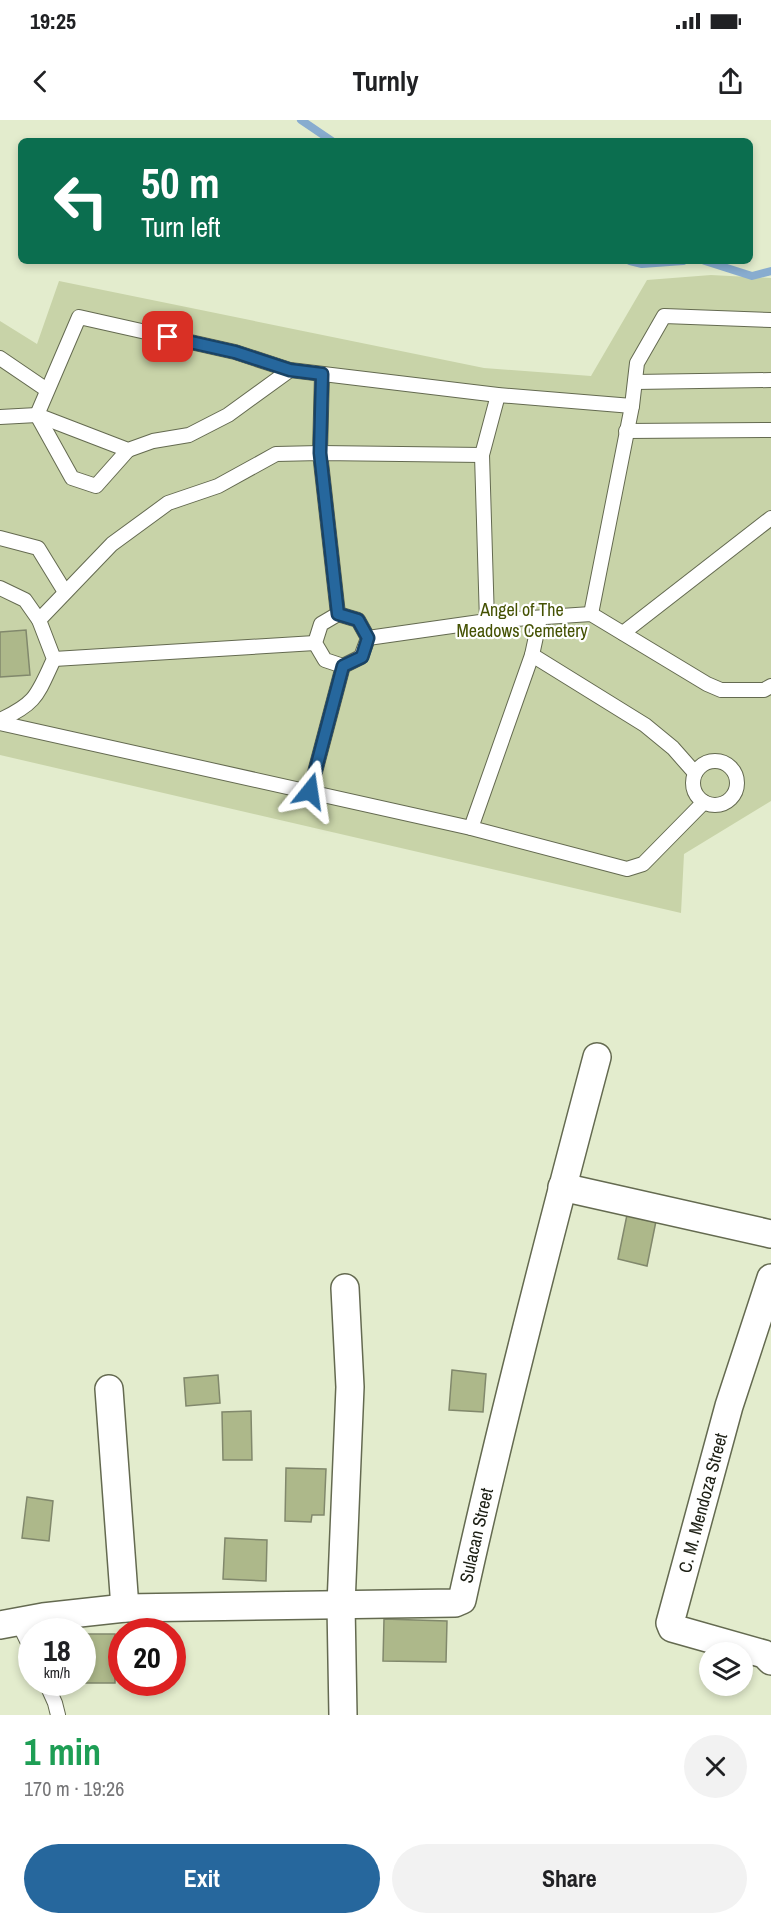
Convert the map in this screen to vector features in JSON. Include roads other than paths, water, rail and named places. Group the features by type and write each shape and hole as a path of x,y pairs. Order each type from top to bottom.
{"street":[{"name":"Sulacan Street","path":"9,1624 125,1608 455,1603 462,1600 481,1513 562,1187 597,1057"},
{"path":"562,1187 771,1234"},
{"name":"C. M. Mendoza Street","path":"771,1278 729,1406 670,1623 672,1628 764,1654 771,1661"},
{"path":"343,1715 341,1605 351,1387 345,1288"},
{"path":"109,1389 125,1608"}],"lane":[{"path":"591,614 632,406 637,363 664,316 771,320"},
{"path":"37,415 79,318 235,352 290,370 498,395 632,406"},
{"path":"0,358 47,390"},
{"path":"37,415 72,478 96,486 128,450 153,441 189,435 228,415 290,370"},
{"path":"322,374 320,453 338,614"},
{"path":"635,382 771,380"},
{"path":"487,621 482,455 498,395"},
{"path":"0,419 37,415 128,450"},
{"path":"626,430 771,430"},
{"path":"39,620 112,544 168,502 218,486 276,454 482,455"},
{"path":"622,633 771,518"},
{"path":"0,538 38,548 65,592"},
{"path":"0,588 25,600 39,620 54,659 37,696 22,710 0,722"},
{"path":"338,614 358,620 368,638 362,657 343,666 325,660 315,643 321,624 338,614"},
{"path":"368,638 487,621 591,614 707,684 721,690 764,690 771,686"},
{"path":"471,828 532,654 540,618"},
{"path":"54,659 315,643"},
{"path":"532,654 645,725 673,748 695,773"},
{"path":"310,791 343,666"},
{"path":"0,722 471,828 627,869 643,864 704,802"},
{"path":"720,760 733,769 738,783 732,797 719,805 704,802 693,790 695,773 705,762 720,760"},
{"path":"52,1696 58,1715"}],"waterway":[{"path":"301,120 328,138"},
{"path":"714,264 752,276 771,271"}],"park label":[{"name":"Angel of The Meadows Cemetery","path":"522,620"}]}
